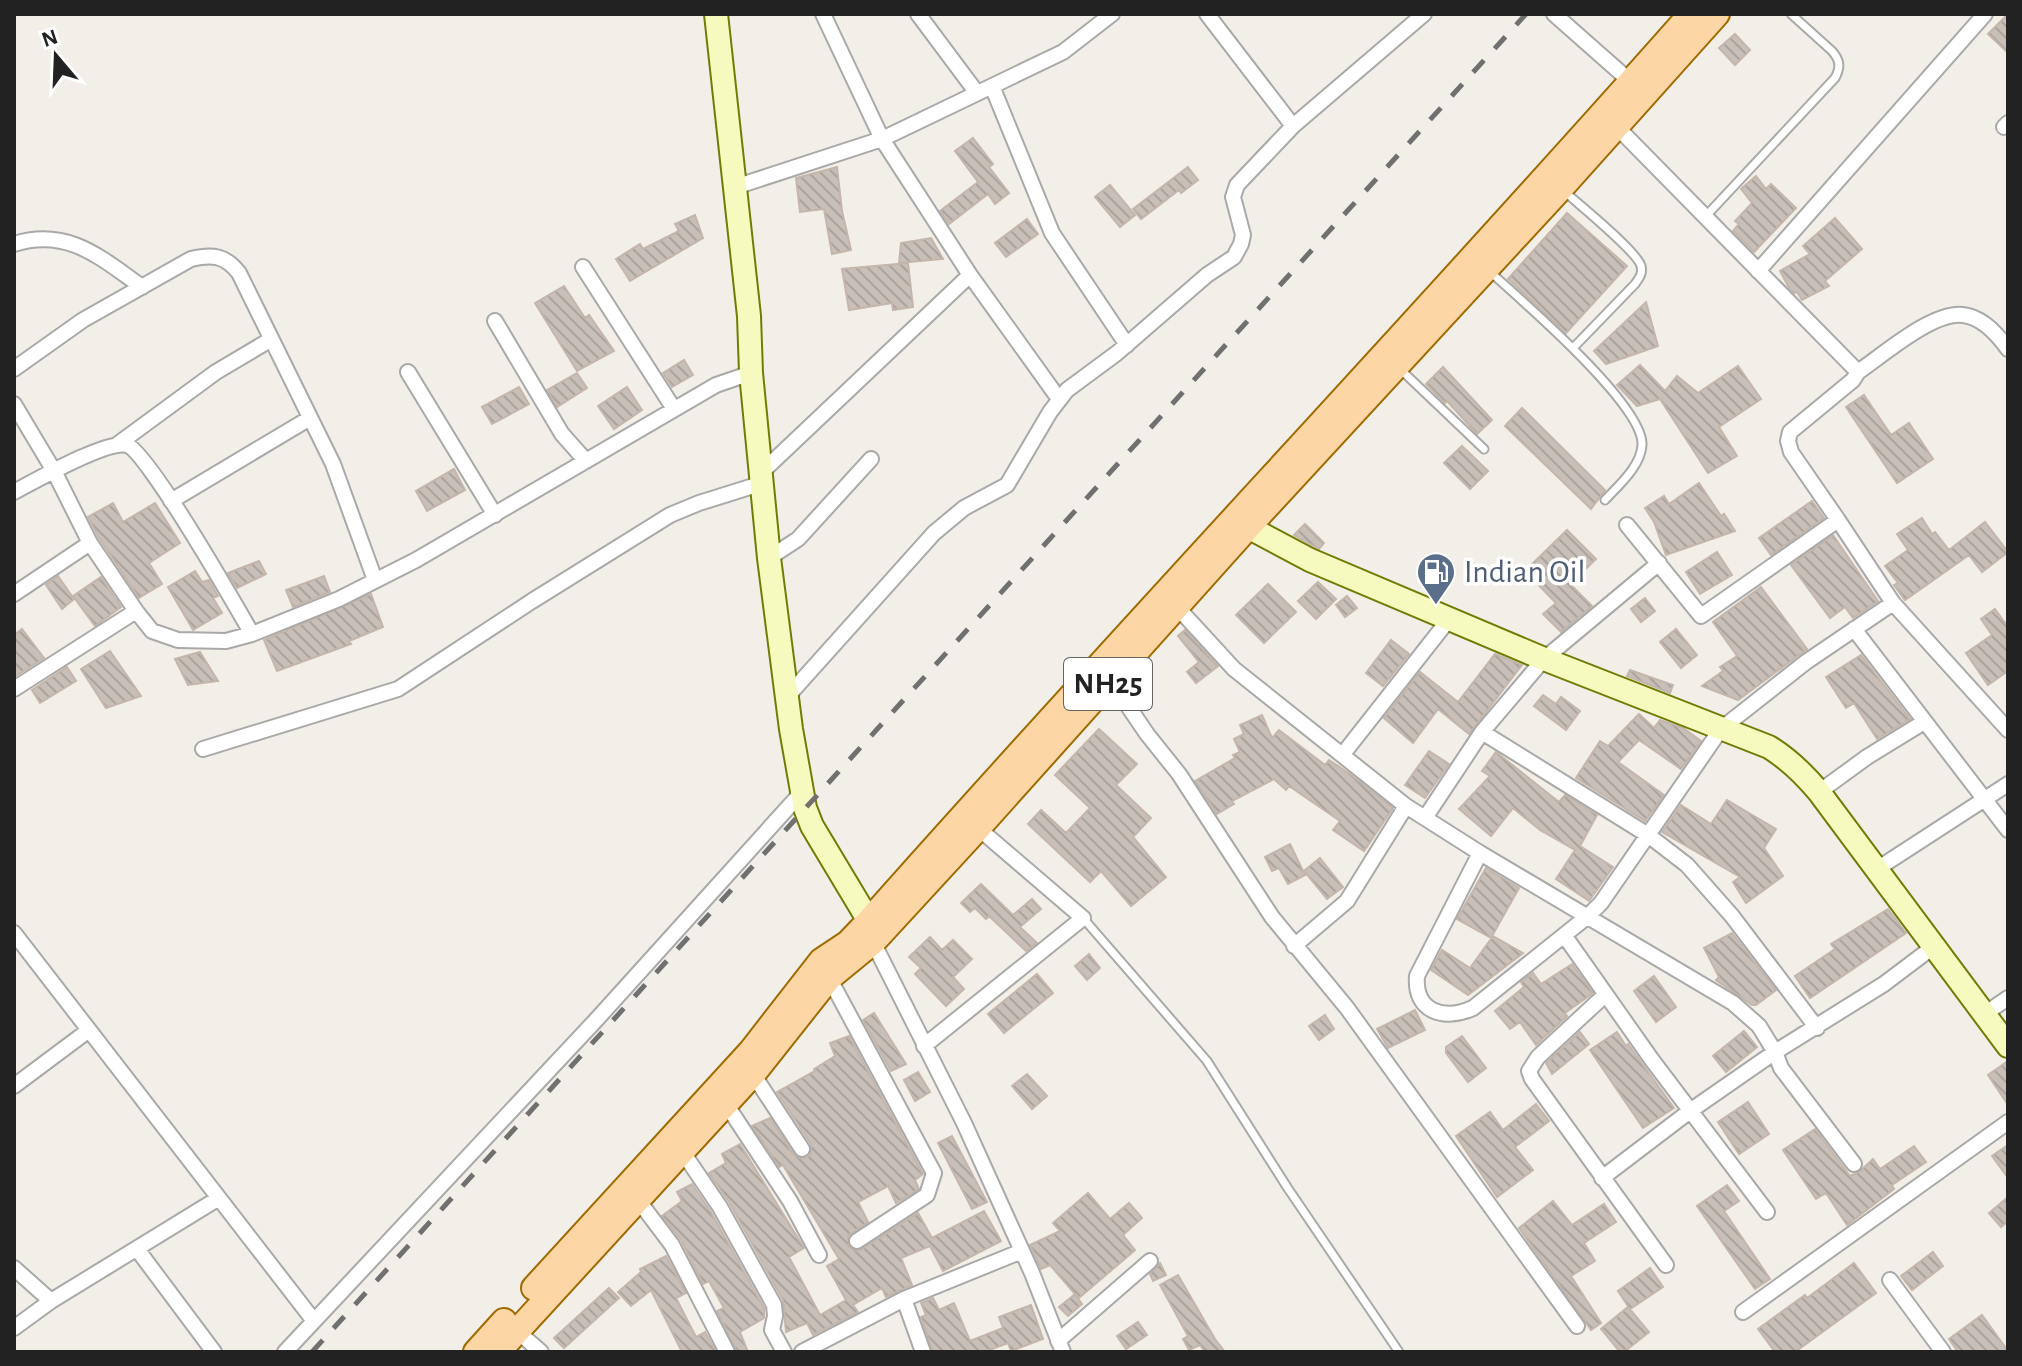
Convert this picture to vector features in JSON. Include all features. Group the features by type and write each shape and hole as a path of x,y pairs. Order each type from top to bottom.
{"main road":[{"name":"NH25","path":"871,931 1231,518 1691,14"},
{"name":"NH25","path":"476,1352 848,943 871,931 978,828 1248,527 1717,14"},
{"name":"NH25","path":"498,1352 753,1074 825,969"}],"street":[{"path":"716,14 749,316 751,373 769,558 786,698 805,808 871,931 924,1046 964,1123 1022,1251 1060,1346 1150,1261"},
{"path":"823,14 882,139 970,275 1059,399"},
{"path":"918,14 977,93"},
{"path":"1087,14 1096,27"},
{"path":"735,187 882,139 1063,52 1112,14"},
{"path":"1207,14 1293,126"},
{"path":"786,698 934,533 964,508 1007,485 1059,399 1238,252 1243,235 1233,192 1293,126 1424,14"},
{"path":"1554,14 1631,82"},
{"path":"1758,271 1985,14"},
{"path":"992,86 1052,233 1127,345"},
{"path":"1616,126 1858,372"},
{"path":"14,244 42,239 76,243 142,287"},
{"path":"14,369 83,320 191,259 208,255 230,261 239,273 333,464 375,580"},
{"path":"583,267 674,409"},
{"path":"203,749 398,689 670,515 762,478 970,275"},
{"path":"2008,349 1984,323 1965,315 1950,315 1923,328 1858,372 1853,380 1790,432 1791,452 1893,603 2008,730"},
{"path":"495,321 562,434 586,461"},
{"path":"14,492 118,444 216,372 270,340"},
{"path":"408,372 495,515"},
{"path":"14,404 54,471 90,543 152,631 178,640 226,641 252,634 339,599 495,515 716,385 751,373"},
{"path":"171,501 310,418"},
{"path":"118,444 128,445 137,451 207,556 252,634"},
{"path":"769,558 798,539 871,459"},
{"path":"1627,525 1701,616 1838,520"},
{"path":"1248,527 1310,560 1544,659 1769,747 1785,757 1801,770 1819,792 2008,1046"},
{"path":"14,594 90,543"},
{"path":"1425,818 1482,732 1544,659 1659,563"},
{"path":"1480,853 1422,963 1416,986 1425,1004 1440,1014 1452,1015 1473,1008 1588,916 1601,903 1721,729 1806,662 1893,603"},
{"path":"1178,608 1234,669 1406,806 1733,1003 1759,1026 1781,1068 1854,1164"},
{"path":"14,689 136,611"},
{"path":"1343,754 1450,618"},
{"path":"1854,629 2008,830"},
{"path":"1111,681 1179,774 1294,946 1324,977 1577,1326"},
{"path":"1819,792 1867,757 1924,722"},
{"path":"1482,732 1648,835 1687,865 1723,906 1817,1028"},
{"path":"1877,869 2008,784"},
{"path":"285,1352 597,1019 802,792"},
{"path":"1294,946 1347,901 1406,806"},
{"path":"924,1046 1083,918 978,828"},
{"path":"14,933 314,1321"},
{"path":"1564,935 1690,1111 1767,1212"},
{"path":"1602,1178 1690,1111 1933,947"},
{"path":"825,969 934,1173 927,1195 857,1241"},
{"path":"1605,995 1538,1057 1529,1071 1666,1265"},
{"path":"1983,1015 2008,998"},
{"path":"14,1086 89,1030"},
{"path":"753,1074 802,1149"},
{"path":"726,1104 790,1201 819,1255"},
{"path":"1743,1312 2008,1122"},
{"path":"682,1151 720,1207 774,1305 772,1330 784,1352"},
{"path":"14,1328 51,1301 219,1198"},
{"path":"638,1200 672,1245 727,1352"},
{"path":"137,1249 214,1352"},
{"path":"802,1352 904,1299 1022,1251"},
{"path":"14,1268 51,1301"},
{"path":"1890,1280 1943,1352"},
{"path":"904,1299 923,1352"},
{"path":"517,1331 541,1352"}],"lane":[{"path":"1705,217 1835,78 1839,70 1837,56 1791,14"},
{"path":"1561,188 1631,252 1642,271 1635,284 1574,347"},
{"path":"1487,269 1574,347 1636,421 1642,438 1639,458 1605,500"},
{"path":"1397,366 1484,449"},
{"path":"1083,918 1207,1061 1287,1187 1399,1352"}],"building":[{"path":"2008,14 2008,53 1988,34"},
{"path":"1735,34 1750,50 1735,65 1719,48"},
{"path":"973,138 993,164 989,167 1009,193 995,204 988,194 949,224 940,211 978,182 955,151"},
{"path":"837,167 851,250 832,254 824,209 800,212 796,178"},
{"path":"1188,167 1198,180 1181,193 1179,190 1141,219 1133,209"},
{"path":"1756,176 1766,189 1771,184 1796,208 1754,252 1733,231 1739,224 1735,221 1752,203 1741,189"},
{"path":"1110,185 1135,215 1120,227 1095,197"},
{"path":"1567,213 1627,266 1566,333 1508,279"},
{"path":"695,215 703,238 630,281 616,259 640,244 643,249 679,231 675,224"},
{"path":"1835,218 1862,249 1825,281 1829,286 1802,300 1797,292 1789,288 1780,271 1810,254 1803,246"},
{"path":"1027,219 1038,234 1006,257 995,243"},
{"path":"931,238 943,259 899,263 901,243"},
{"path":"908,263 913,307 893,310 892,303 849,310 842,269"},
{"path":"564,286 585,318 589,315 614,351 577,371 535,303"},
{"path":"1646,302 1658,346 1606,364 1594,351"},
{"path":"684,360 693,375 672,387 663,373"},
{"path":"1640,365 1665,391 1677,376 1698,393 1738,366 1761,399 1719,427 1737,456 1708,473 1660,399 1637,406 1617,385"},
{"path":"1443,367 1492,420 1477,434 1447,401 1445,403 1426,384"},
{"path":"577,373 587,388 557,407 547,390"},
{"path":"519,387 529,404 492,424 482,407"},
{"path":"627,387 642,410 614,429 598,406"},
{"path":"1864,395 1891,435 1909,423 1933,459 1897,483 1846,407"},
{"path":"1522,408 1605,490 1591,509 1505,426"},
{"path":"1462,446 1488,471 1470,489 1444,463"},
{"path":"454,469 465,490 427,511 416,491"},
{"path":"1699,483 1735,531 1666,555 1654,522 1645,508 1664,496 1669,504"},
{"path":"1812,501 1824,518 1771,555 1759,538"},
{"path":"113,503 123,522 155,503 180,543 149,563 162,584 139,598 88,517"},
{"path":"1922,518 1932,534 1935,532 1949,550 1985,522 2008,552 1982,572 1969,555 1905,600 1894,585 1898,583 1885,566 1908,550 1897,534"},
{"path":"1305,524 1324,543 1319,549 1294,535"},
{"path":"1567,530 1596,559 1570,584 1592,606 1561,632 1543,614 1556,603 1525,571"},
{"path":"1833,535 1878,601 1853,618 1845,607 1830,618 1791,565"},
{"path":"1717,552 1732,575 1700,594 1686,572"},
{"path":"259,561 266,574 237,588 228,573"},
{"path":"195,571 202,582 209,580 218,596 213,598 222,613 193,630 168,587"},
{"path":"58,576 74,599 62,609 46,585"},
{"path":"324,576 330,592 293,607 286,590"},
{"path":"101,577 121,607 95,626 73,596"},
{"path":"1318,582 1336,599 1316,619 1298,601"},
{"path":"1268,584 1296,612 1264,643 1236,615"},
{"path":"1761,587 1807,649 1738,700 1702,686 1723,671 1720,667 1737,656 1713,622"},
{"path":"371,594 383,627 349,641 351,644 277,671 264,640"},
{"path":"1347,596 1357,608 1345,617 1336,605"},
{"path":"1645,598 1655,611 1641,622 1631,609"},
{"path":"1995,609 2008,627 2008,671 1988,685 1966,653 1992,635 1981,619"},
{"path":"22,629 44,658 14,677 14,635"},
{"path":"1676,629 1697,655 1681,668 1660,642"},
{"path":"1185,630 1218,666 1196,683 1187,672 1199,662 1178,636"},
{"path":"1391,640 1409,654 1383,686 1366,673"},
{"path":"110,651 141,696 106,708 81,669"},
{"path":"200,652 218,681 188,685 175,659"},
{"path":"1495,654 1522,665 1469,734 1438,709 1413,743 1384,718 1420,672 1458,702"},
{"path":"1861,655 1910,719 1877,739 1854,703 1846,708 1826,677"},
{"path":"67,667 76,681 40,703 32,690"},
{"path":"1630,670 1673,685 1670,693 1627,676"},
{"path":"1543,695 1556,704 1561,697 1580,711 1566,730 1534,706"},
{"path":"1639,714 1654,728 1660,720 1683,728 1701,741 1681,769 1639,740 1618,762 1664,795 1645,821 1576,778 1600,741 1608,746"},
{"path":"1262,715 1272,738 1279,730 1325,765 1329,760 1350,774 1393,808 1364,851 1333,830 1340,821 1289,786 1286,790 1274,779 1232,801 1234,804 1217,814 1195,781 1235,758 1233,755 1240,752 1234,739 1244,734 1240,725"},
{"path":"1099,729 1137,764 1116,785 1151,818 1133,837 1166,877 1131,906 1101,871 1090,882 1028,824 1041,810 1066,833 1090,808 1055,775"},
{"path":"1429,751 1449,764 1425,798 1405,785"},
{"path":"1496,752 1559,802 1565,795 1597,815 1580,846 1613,867 1589,901 1556,879 1575,850 1540,830 1513,808 1491,836 1459,809 1490,776 1482,771"},
{"path":"1727,800 1776,829 1764,848 1783,876 1746,903 1733,882 1740,877 1662,832 1681,805 1711,824"},
{"path":"1290,844 1305,875 1288,884 1279,868 1272,871 1265,857"},
{"path":"1320,858 1343,887 1327,899 1304,871"},
{"path":"1486,868 1519,888 1491,938 1457,919"},
{"path":"981,884 1013,915 1032,899 1041,909 1020,927 1037,943 1026,951 989,916 986,919 975,908 970,912 961,903"},
{"path":"1888,909 1906,933 1810,998 1795,976 1835,949 1831,944"},
{"path":"1732,933 1776,990 1756,1005 1716,980 1719,977 1704,948"},
{"path":"1493,936 1523,953 1468,995 1431,970 1442,950 1470,968"},
{"path":"930,937 942,950 953,940 972,959 953,977 964,989 946,1006 915,974 921,968 909,957"},
{"path":"1089,954 1100,968 1087,980 1075,966"},
{"path":"1572,964 1593,993 1565,1013 1567,1016 1536,1045 1520,1022 1510,1029 1495,1011 1524,987 1521,982 1533,973 1541,984"},
{"path":"1037,974 1053,993 1004,1033 988,1014"},
{"path":"1654,976 1676,1007 1656,1022 1634,991"},
{"path":"1415,1010 1425,1030 1388,1048 1377,1029"},
{"path":"874,1013 906,1064 891,1071 863,1020"},
{"path":"1325,1015 1334,1029 1319,1040 1309,1026"},
{"path":"1744,1031 1757,1047 1726,1072 1713,1056"},
{"path":"1580,1032 1589,1044 1552,1074 1546,1063"},
{"path":"1617,1032 1674,1108 1643,1128 1590,1050"},
{"path":"849,1036 923,1174 915,1180 919,1189 896,1203 888,1186 858,1202 868,1222 848,1236 849,1247 857,1251 862,1249 918,1213 932,1238 984,1211 1001,1241 943,1271 930,1246 901,1258 912,1285 886,1297 882,1288 853,1305 858,1312 813,1335 807,1323 786,1332 783,1300 729,1202 709,1173 726,1163 722,1154 740,1144 804,1248 789,1257 820,1315 846,1300 827,1266 839,1259 783,1165 779,1167 752,1126 770,1118 794,1155 802,1159 808,1157 811,1144 777,1092 835,1056 830,1043"},
{"path":"1462,1036 1486,1068 1468,1082 1446,1053 1446,1047"},
{"path":"2008,1061 2008,1105 1988,1075"},
{"path":"918,1072 930,1092 915,1101 904,1080"},
{"path":"1027,1074 1047,1096 1032,1109 1012,1086"},
{"path":"1748,1102 1769,1134 1739,1154 1718,1122"},
{"path":"1536,1104 1549,1121 1515,1147 1533,1170 1497,1197 1456,1136 1490,1112 1503,1130"},
{"path":"1815,1129 1850,1176 1873,1159 1880,1169 1914,1146 1926,1162 1892,1185 1894,1189 1847,1225 1826,1193 1816,1199 1783,1150"},
{"path":"952,1136 987,1202 972,1209 938,1143"},
{"path":"2008,1145 2008,1178 1992,1156"},
{"path":"692,1184 764,1308 764,1318 740,1332 748,1352 737,1352 717,1311 724,1308 709,1281 703,1284 681,1240 662,1216 682,1201 677,1192"},
{"path":"1727,1185 1739,1201 1724,1211 1770,1279 1755,1289 1697,1206"},
{"path":"1088,1193 1110,1219 1129,1203 1142,1218 1123,1235 1135,1250 1079,1298 1050,1265 1041,1269 1030,1245 1060,1231 1053,1223"},
{"path":"2008,1197 2008,1221 2001,1227 1989,1213"},
{"path":"1553,1201 1572,1225 1604,1204 1616,1222 1584,1243 1595,1261 1571,1276 1601,1323 1591,1330 1519,1228"},
{"path":"1933,1252 1943,1266 1912,1290 1901,1276"},
{"path":"666,1256 686,1293 676,1298 696,1337 705,1332 716,1352 682,1352 651,1290 631,1306 618,1292 641,1272 640,1269"},
{"path":"1160,1263 1166,1275 1153,1281 1150,1274"},
{"path":"1854,1263 1876,1293 1795,1352 1775,1352 1758,1329"},
{"path":"1650,1268 1663,1287 1630,1309 1618,1291"},
{"path":"1178,1275 1225,1352 1205,1352 1200,1345 1189,1350 1183,1339 1188,1336 1160,1285"},
{"path":"609,1288 619,1298 564,1348 554,1338"},
{"path":"1075,1294 1082,1304 1068,1316 1059,1307"},
{"path":"933,1298 939,1310 954,1303 970,1341 1003,1328 999,1317 1031,1305 1043,1339 1011,1351 1008,1343 984,1352 933,1352 921,1317 926,1315 921,1303"},
{"path":"1628,1307 1649,1332 1620,1352 1601,1329"},
{"path":"1982,1315 2008,1352 1958,1352 1949,1339"},
{"path":"1138,1322 1147,1335 1126,1349 1117,1336"}],"railway":[{"path":"312,1352 1526,14"}],"place":[{"name":"Indian Oil","path":"1436,606"}]}
